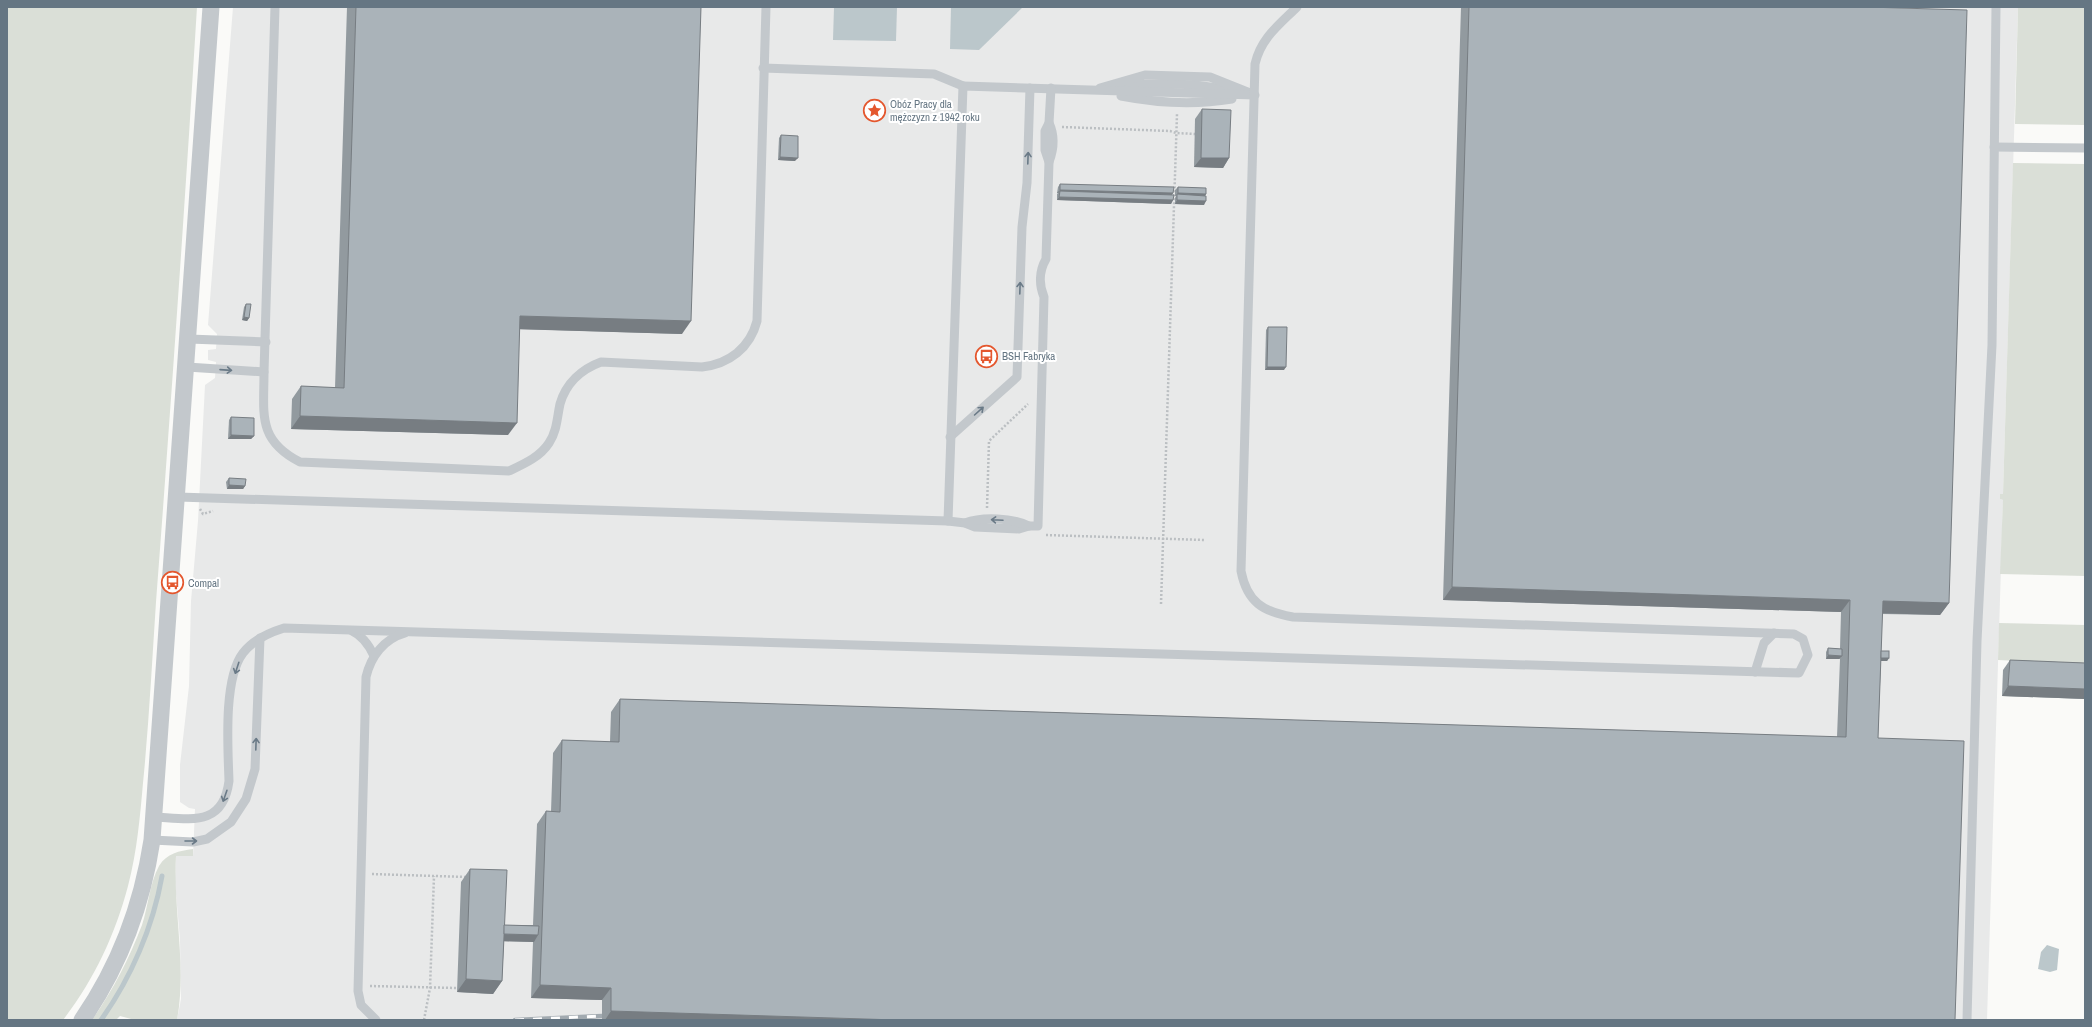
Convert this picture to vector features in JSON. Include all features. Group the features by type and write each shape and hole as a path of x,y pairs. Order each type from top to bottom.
{"street":[{"path":"82,1020 109,977 125,944 144,886 155,817 211,7"}],"lane":[{"path":"275,7 264,372 264,415 266,428 270,438 287,456 300,462 509,471 526,463 548,444 554,433 565,391 579,374 589,367 602,362 702,367 714,365 727,360 740,352 754,331 757,321 763,68 766,7"},
{"path":"155,817 203,818 217,810 222,804 227,794 229,781 229,707 233,682 242,654 265,634 284,628 1799,673 1808,655 1803,639 1794,634 1293,617 1277,614 1261,607 1251,598 1243,584 1241,571 1255,64 1258,50 1264,40 1297,7"},
{"path":"1967,1020 1976,641 1992,345 1996,7"},
{"path":"763,68 934,74 963,86 1255,95"},
{"path":"1092,90 1145,75 1210,77 1255,95"},
{"path":"948,521 963,86"},
{"path":"950,437 1017,377 1022,226 1027,184 1030,88"},
{"path":"178,497 948,521 965,523 980,528 1019,529 1029,526 1038,526 1044,297 1041,289 1041,267 1046,259 1048,162 1053,151 1053,132 1049,122 1051,88"},
{"path":"1092,90 1144,100 1209,103 1255,95"},
{"path":"1994,147 2085,148"},
{"path":"189,339 266,342"},
{"path":"187,367 264,372"},
{"path":"348,630 359,634 369,646 374,656"},
{"path":"376,1020 361,1005 358,986 366,676 368,666 374,656 390,639 412,632"},
{"path":"1755,672 1764,643 1774,633"},
{"path":"152,840 193,842 207,839 231,822 246,799 255,770 260,638"}],"path":[{"path":"1161,604 1177,102"},
{"path":"1173,197 1181,197"},
{"path":"361,874 471,877"},
{"path":"424,1020 430,988 434,876"},
{"path":"358,986 457,988"}],"shaded area":[{"path":"7,7 197,7 149,715 138,834 128,886 117,922 94,973 63,1020 7,1020"},
{"path":"233,7 2018,7 2003,494 2000,494 2000,499 2003,500 2003,502 1987,1020 177,1020 181,999 180,940 175,882 176,856 193,856 195,809 189,808 180,802 180,765 189,686 191,601 198,521 205,385 215,378 216,362 208,360 208,350 216,349 217,334 208,325"},
{"path":"834,7 897,7 896,41 833,40"},
{"path":"951,7 1023,7 979,50 950,49"},
{"path":"2018,7 2085,7 2085,125 2015,124"},
{"path":"2013,163 2085,164 2085,576 2000,574 2003,500 2000,499 2000,494 2003,494"},
{"path":"1999,623 2085,625 2085,664 1998,660"},
{"path":"193,849 193,856 176,856 176,897 181,979 177,1020 135,1020 120,1016 116,1020 92,1020 114,986 132,950 142,925 153,879 159,866 170,855"},
{"path":"2047,945 2059,949 2057,970 2050,972 2038,969 2041,952"}],"building":[{"path":"356,7 701,7 691,321 520,316 517,423 300,416 301,386 344,388"},
{"path":"1469,7 1867,7 1967,10 1949,603 1883,601 1878,738 1964,741 1955,1020 897,1020 611,1011 611,988 540,985 546,811 560,812 562,740 619,742 620,699 1846,737 1850,600 1452,587"},
{"path":"1202,109 1231,110 1229,158 1201,158"},
{"path":"781,135 798,136 798,158 780,157"},
{"path":"1060,184 1174,187 1173,193 1060,190"},
{"path":"1178,187 1206,188 1206,194 1178,193"},
{"path":"1060,191 1174,195 1173,200 1059,197"},
{"path":"1177,194 1206,196 1206,201 1177,200"},
{"path":"246,304 251,304 249,318 244,317"},
{"path":"1268,327 1287,327 1286,367 1267,367"},
{"path":"231,417 254,418 254,436 231,435"},
{"path":"229,478 246,479 245,486 229,485"},
{"path":"1828,648 1842,649 1842,656 1828,655"},
{"path":"1881,651 1889,651 1889,658 1881,658"},
{"path":"2010,660 2085,663 2085,689 2008,686"},
{"path":"470,869 507,870 502,981 466,979"},
{"path":"504,925 539,926 538,935 504,934"}],"waterway":[{"path":"101,1020 122,987 147,933 162,876"}],"railway":[{"path":"515,1020 602,1016"}],"place":[{"name":"Obóz Pracy dla mężczyzn z 1942 roku","path":"874,110"},
{"name":"BSH Fabryka","path":"987,356"},
{"name":"Compal","path":"172,583"}]}
